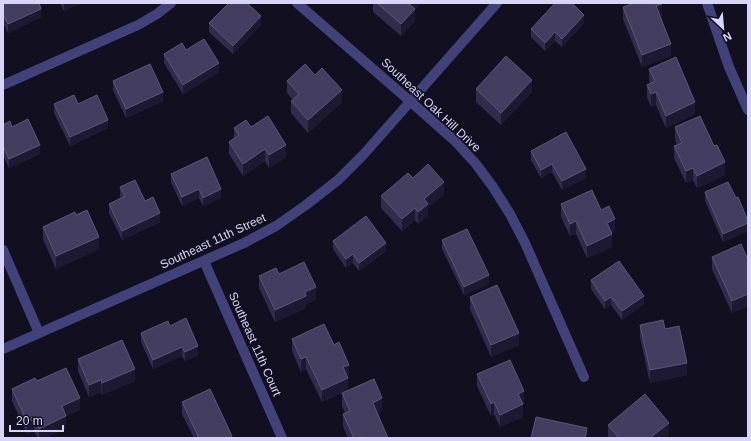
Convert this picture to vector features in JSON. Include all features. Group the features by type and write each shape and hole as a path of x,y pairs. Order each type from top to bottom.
{"street":[{"path":"3,85 138,25 157,14 171,3"},
{"name":"Southeast Oak Hill Drive","path":"297,3 411,102 455,142 476,164 510,214 525,243 584,377"},
{"name":"Southeast 11th Street","path":"3,348 244,243 270,229 306,205 343,175 364,154 497,3"},
{"path":"707,3 729,67 748,110"},
{"path":"3,250 39,333"},
{"name":"Southeast 11th Court","path":"204,261 282,438"}],"building":[{"path":"3,3 39,3 41,9 8,24 3,14"},
{"path":"229,3 247,3 261,16 233,46 209,23"},
{"path":"377,3 410,3 409,4 415,9 401,24"},
{"path":"555,3 572,3 584,15 562,39 555,32 545,43 531,29"},
{"path":"634,3 662,3 656,6 671,44 642,55 623,7"},
{"path":"204,39 219,63 183,85 164,54 182,43 186,50"},
{"path":"506,56 532,80 501,113 476,89"},
{"path":"676,57 695,102 666,116 656,92 651,94 647,85 655,81 649,69"},
{"path":"150,64 163,92 126,109 113,81"},
{"path":"305,64 315,75 322,68 342,90 308,120 291,101 299,94 287,81"},
{"path":"74,95 78,104 97,95 108,120 70,137 54,104"},
{"path":"268,116 286,145 269,155 265,149 243,164 229,142 239,135 234,128 246,120 251,127"},
{"path":"700,116 714,146 717,145 725,162 697,176 693,168 686,171 674,146 682,143 675,127"},
{"path":"28,119 40,145 9,159 3,146 3,125 10,121 12,127"},
{"path":"566,132 586,169 562,181 552,164 541,170 531,151"},
{"path":"207,157 221,189 203,198 199,189 182,197 171,174"},
{"path":"428,164 444,182 424,199 428,204 418,212 415,208 402,219 381,196 408,173 413,178"},
{"path":"135,180 145,201 153,197 160,213 122,231 109,204 125,196 120,187"},
{"path":"728,182 736,198 738,197 748,223 723,234 705,192"},
{"path":"592,190 601,210 609,206 615,219 607,223 612,234 587,246 576,221 570,224 561,204"},
{"path":"87,210 99,237 56,256 43,227 75,212 76,215"},
{"path":"366,216 386,243 359,263 353,254 346,259 333,241"},
{"path":"467,229 489,275 464,287 442,240"},
{"path":"741,244 748,260 748,294 732,301 712,257"},
{"path":"619,261 644,296 622,311 611,297 605,301 591,280"},
{"path":"304,262 316,287 305,292 306,296 275,310 259,276 276,268 279,274"},
{"path":"497,285 519,333 491,345 470,297"},
{"path":"186,318 198,346 185,352 182,347 153,360 141,333 168,321 170,326"},
{"path":"663,320 665,329 679,326 687,363 650,370 640,325"},
{"path":"324,324 334,345 339,342 349,365 343,367 348,378 322,390 306,357 301,359 292,339"},
{"path":"122,340 135,369 102,383 101,380 89,385 78,359"},
{"path":"510,360 524,391 518,394 523,404 500,415 494,402 491,404 477,374"},
{"path":"66,368 80,398 62,406 66,416 39,429 34,419 27,422 12,389 35,378 37,381"},
{"path":"374,379 382,398 373,403 388,438 354,438 343,414 350,411 342,393"},
{"path":"210,389 232,436 227,438 199,438 182,402"},
{"path":"645,394 669,423 650,438 619,438 608,425"},
{"path":"536,417 587,428 585,438 531,438"}]}
